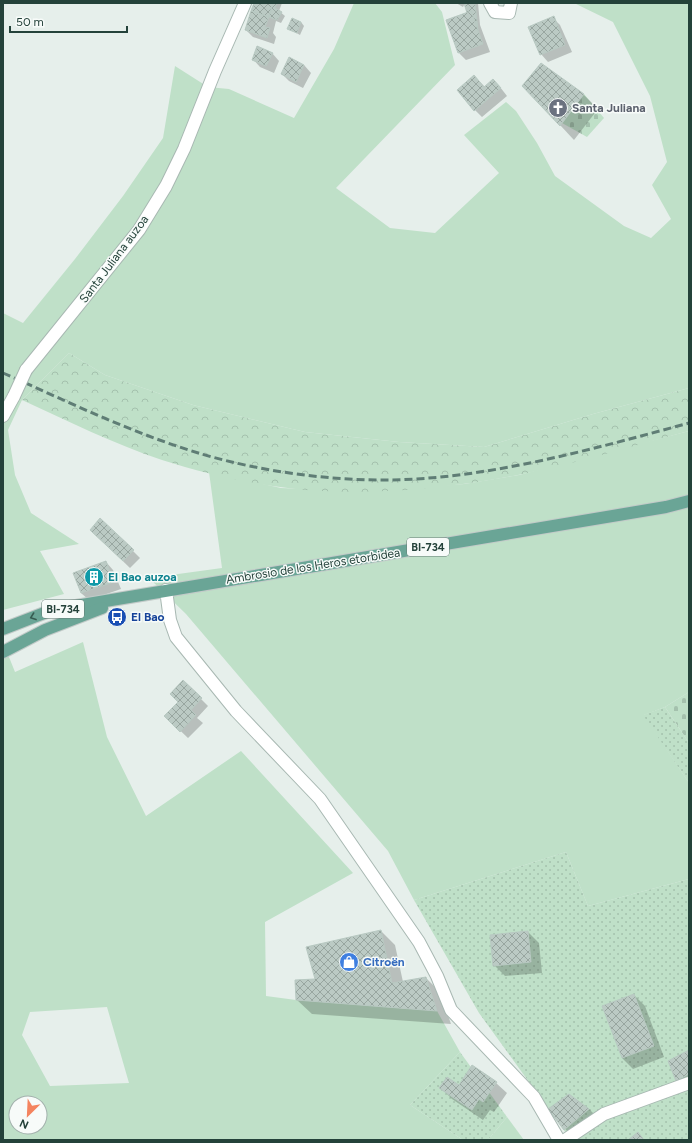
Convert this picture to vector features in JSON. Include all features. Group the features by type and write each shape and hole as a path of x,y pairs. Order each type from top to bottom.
{"main road":[{"name":"Ambrosio de los Heros etorbidea","path":"126,598 166,590 658,508 689,501"},
{"name":"BI-734","path":"3,629 52,610 126,598"},
{"name":"BI-734","path":"3,652 45,630 126,598"}],"street":[{"name":"Santa Juliana auzoa","path":"3,416 26,370 138,230 166,186 184,149 214,71 245,3"},
{"path":"490,3 495,12 509,13 511,3"},
{"path":"166,590 170,620 176,637 236,710 320,799 419,942 437,976 451,1010 534,1097 559,1140"},
{"path":"565,1140 604,1114 689,1083"}],"green space":[{"path":"354,3 435,3 442,12 455,65 336,188 390,228 435,233 499,173 464,135 506,102 516,111 537,143 555,176 624,226 651,238 671,219 652,185 667,162 650,96 613,22 574,3 689,3 689,388 593,414 484,447 399,442 305,432 193,405 105,375 69,353 22,400 8,430 15,475 31,513 79,544 40,551 64,594 3,610 3,313 23,323 75,259 123,196 163,138 175,66 208,87 229,89 294,118 334,49"},
{"path":"584,94 604,118 587,137 562,123"},
{"path":"69,353 105,375 193,405 305,432 399,442 484,447 593,414 689,388 689,431 561,466 490,480 430,488 369,492 338,492 280,487 191,469 144,454 109,440 22,400"},
{"path":"689,431 689,692 665,707 644,715 689,783 689,879 588,906 566,852 414,900 388,851 186,614 149,578 222,568 209,472 281,488 370,491 464,484 519,475"},
{"path":"3,642 15,672 83,642 107,737 146,816 241,751 353,873 265,922 266,996 296,1000 437,1011 460,1052 410,1105 463,1140 3,1140","holes":["107,1007 129,1083 50,1086 22,1035 30,1012"]},
{"path":"689,692 689,743 665,707"},
{"path":"665,707 689,743 689,783 643,715"},
{"path":"566,852 588,906 689,879 689,1140 571,1140 479,1013 414,900"},
{"path":"460,1052 507,1117 488,1140 463,1140 410,1105"},
{"path":"507,1117 524,1140 488,1140"}],"building":[{"path":"254,3 273,3 269,17 251,11"},
{"path":"273,3 277,3 275,8 282,12 277,20 269,17"},
{"path":"464,3 475,3 478,30 471,11 467,13"},
{"path":"251,11 269,17 265,27 270,28 267,38 245,30"},
{"path":"471,11 483,44 458,53 446,20"},
{"path":"554,16 565,45 540,55 528,27"},
{"path":"292,18 301,22 297,33 287,29"},
{"path":"257,46 273,53 266,66 252,60"},
{"path":"289,57 304,65 296,82 281,74"},
{"name":"Santa Juliana","path":"541,63 584,94 560,126 522,86"},
{"path":"474,75 484,87 493,79 501,88 474,111 457,90"},
{"path":"100,518 134,550 123,561 90,530"},
{"name":"El Bao auzoa","path":"106,561 114,582 81,593 73,573"},
{"path":"183,680 202,698 191,710 196,715 180,732 164,716 178,702 170,694"},
{"name":"Citroën","path":"381,930 392,983 426,977 437,1011 296,1000 295,980 315,979 306,947"},
{"path":"528,931 531,962 493,966 490,935"},
{"path":"634,994 654,1046 622,1058 602,1006"},
{"path":"689,1050 689,1074 676,1081 668,1061"},
{"path":"472,1065 497,1082 483,1102 479,1099 472,1110 439,1088 447,1077 459,1085"},
{"path":"569,1094 589,1109 564,1130 548,1109"},
{"path":"638,1132 644,1140 628,1140"}],"railway":[{"path":"3,373 132,430 185,449 254,467 341,479 422,479 499,469 615,443 689,423"}],"place":[{"name":"Santa Juliana","path":"558,108"},
{"name":"El Bao auzoa","path":"94,577"},
{"name":"El Bao","path":"117,617"},
{"name":"Citroën","path":"349,962"}]}
